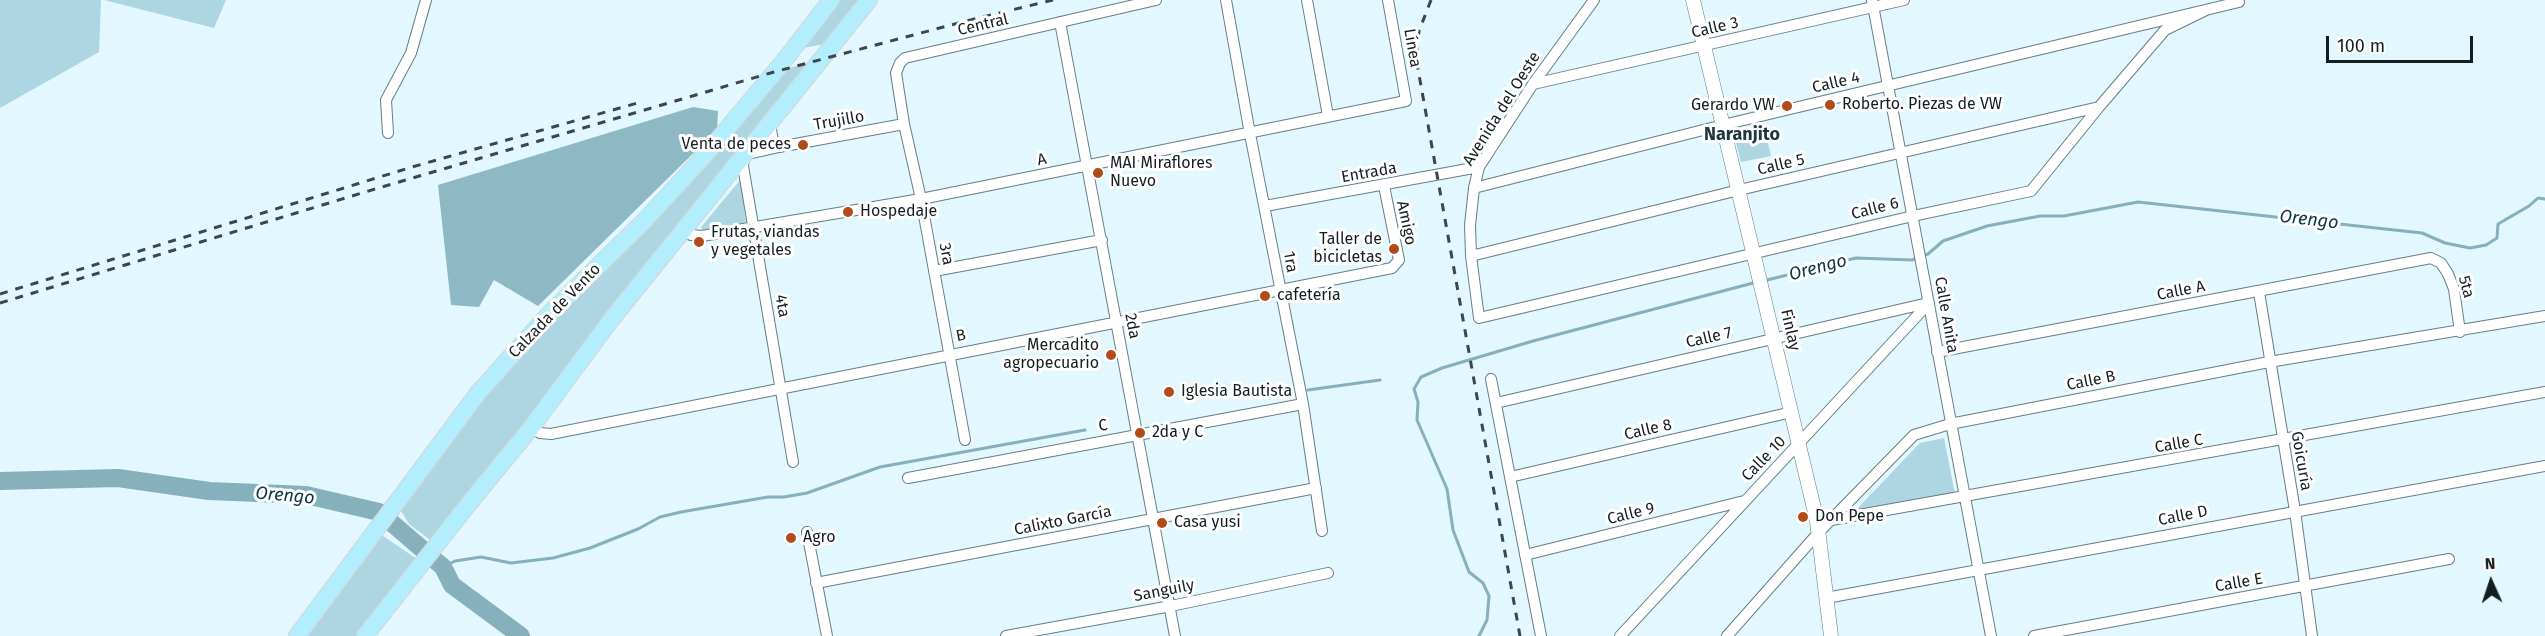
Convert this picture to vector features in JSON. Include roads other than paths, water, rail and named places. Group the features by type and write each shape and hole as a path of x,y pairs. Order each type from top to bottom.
{"main road":[{"name":"Calzada de Vento","path":"297,636 395,501 478,393 547,316 644,221 704,156 783,62 831,0"},
{"path":"365,636 531,428 611,320 869,0"}],"street":[{"path":"388,133 386,100 411,53 426,0"},
{"name":"Central","path":"896,73 905,58 1156,0"},
{"name":"1ra","path":"1226,0 1302,404 1322,531"},
{"path":"1307,0 1328,116"},
{"name":"Línea","path":"1388,0 1406,100"},
{"name":"Avenida del Oeste","path":"1479,318 1471,256 1470,225 1479,167 1533,84 1594,0"},
{"name":"Finlay","path":"1693,0 1799,444 1822,525 1826,598 1831,636"},
{"name":"Calle 3","path":"1533,84 1705,46 1872,4 1904,0"},
{"path":"2205,5 2239,2"},
{"name":"Calle Anita","path":"1872,4 1991,636"},
{"name":"Calle 4","path":"1474,188 1889,86 2205,5"},
{"name":"Calle 6","path":"1479,318 1912,216 2031,191 2165,30 2205,5"},
{"name":"2da","path":"1060,22 1175,636"},
{"name":"3ra","path":"896,73 965,440"},
{"name":"A","path":"684,230 692,236 702,236 921,199 1250,134 1406,100"},
{"name":"Calle 5","path":"1471,256 1739,190 2099,107"},
{"path":"770,123 773,142 779,147"},
{"name":"Trujillo","path":"744,155 904,124"},
{"name":"4ta","path":"744,155 743,166 793,462"},
{"name":"Entrada","path":"1264,206 1479,167"},
{"name":"Amigo","path":"1384,186 1399,260 1397,265"},
{"path":"934,271 1102,240"},
{"name":"Calle A","path":"1937,352 2431,258"},
{"name":"5ta","path":"2431,258 2441,263 2454,289 2460,332"},
{"name":"B","path":"531,428 540,433 551,434 1280,291 1392,268 1397,265"},
{"name":"Goicuría","path":"2259,292 2295,511 2312,636"},
{"name":"Calle 7","path":"1496,403 1929,303"},
{"name":"Calle 10","path":"1620,636 1929,303"},
{"name":"Calle B","path":"1727,636 1822,525 1914,435 1950,424 2269,363 2545,316"},
{"path":"1491,379 1541,636"},
{"name":"Calle C","path":"1822,525 2545,392"},
{"name":"C","path":"908,478 1302,404"},
{"name":"Calle 8","path":"1510,477 1792,412"},
{"name":"Calle D","path":"1826,598 2545,466"},
{"name":"Calixto García","path":"816,583 1316,488"},
{"name":"Calle 9","path":"1525,555 1744,501"},
{"path":"807,532 827,636"},
{"name":"Calle E","path":"2034,636 2449,559"},
{"name":"Sanguily","path":"1006,636 1171,606 1328,573"}],"waterway":[{"name":"Orengo","path":"1763,281 1856,258 1912,260 1928,254 1943,241 1987,226 2040,216 2064,216 2138,202 2422,233 2445,243 2470,248 2486,245 2497,238 2498,224 2529,206 2538,198 2545,199"},
{"name":"Orengo","path":"1479,636 1487,620 1489,596 1483,583 1469,572 1453,530 1447,489 1417,420 1418,402 1414,389 1421,377 1442,368 1533,341 1757,282"},
{"path":"1308,390 1380,380"},
{"path":"443,567 455,561 481,557 511,563 553,558 590,548 638,529 660,517 768,497 807,493 880,467 1085,430"},
{"name":"Orengo","path":"0,481 118,478 209,491 306,495 379,512 443,567 452,585 521,636"}],"railway":[{"path":"0,303 375,189 774,72 1053,0"},
{"path":"1431,0 1419,31 1416,58 1520,636"},
{"path":"0,294 412,167 641,102"}],"place":[{"name":"Roberto. Piezas de VW","path":"1830,105"},
{"name":"Gerardo VW","path":"1787,106"},
{"name":"Venta de peces","path":"803,145"},
{"name":"MAI Miraflores Nuevo","path":"1098,173"},
{"name":"Hospedaje","path":"848,212"},
{"name":"Frutas, viandas y vegetales","path":"699,242"},
{"name":"Taller de bicicletas","path":"1394,249"},
{"name":"cafetería","path":"1265,296"},
{"name":"Mercadito agropecuario","path":"1111,355"},
{"name":"Iglesia Bautista","path":"1169,392"},
{"name":"2da y C","path":"1140,433"},
{"name":"Don Pepe","path":"1803,517"},
{"name":"Casa yusi","path":"1162,523"},
{"name":"Agro","path":"791,538"}],"district":[{"name":"Naranjito","path":"1742,135"}]}
